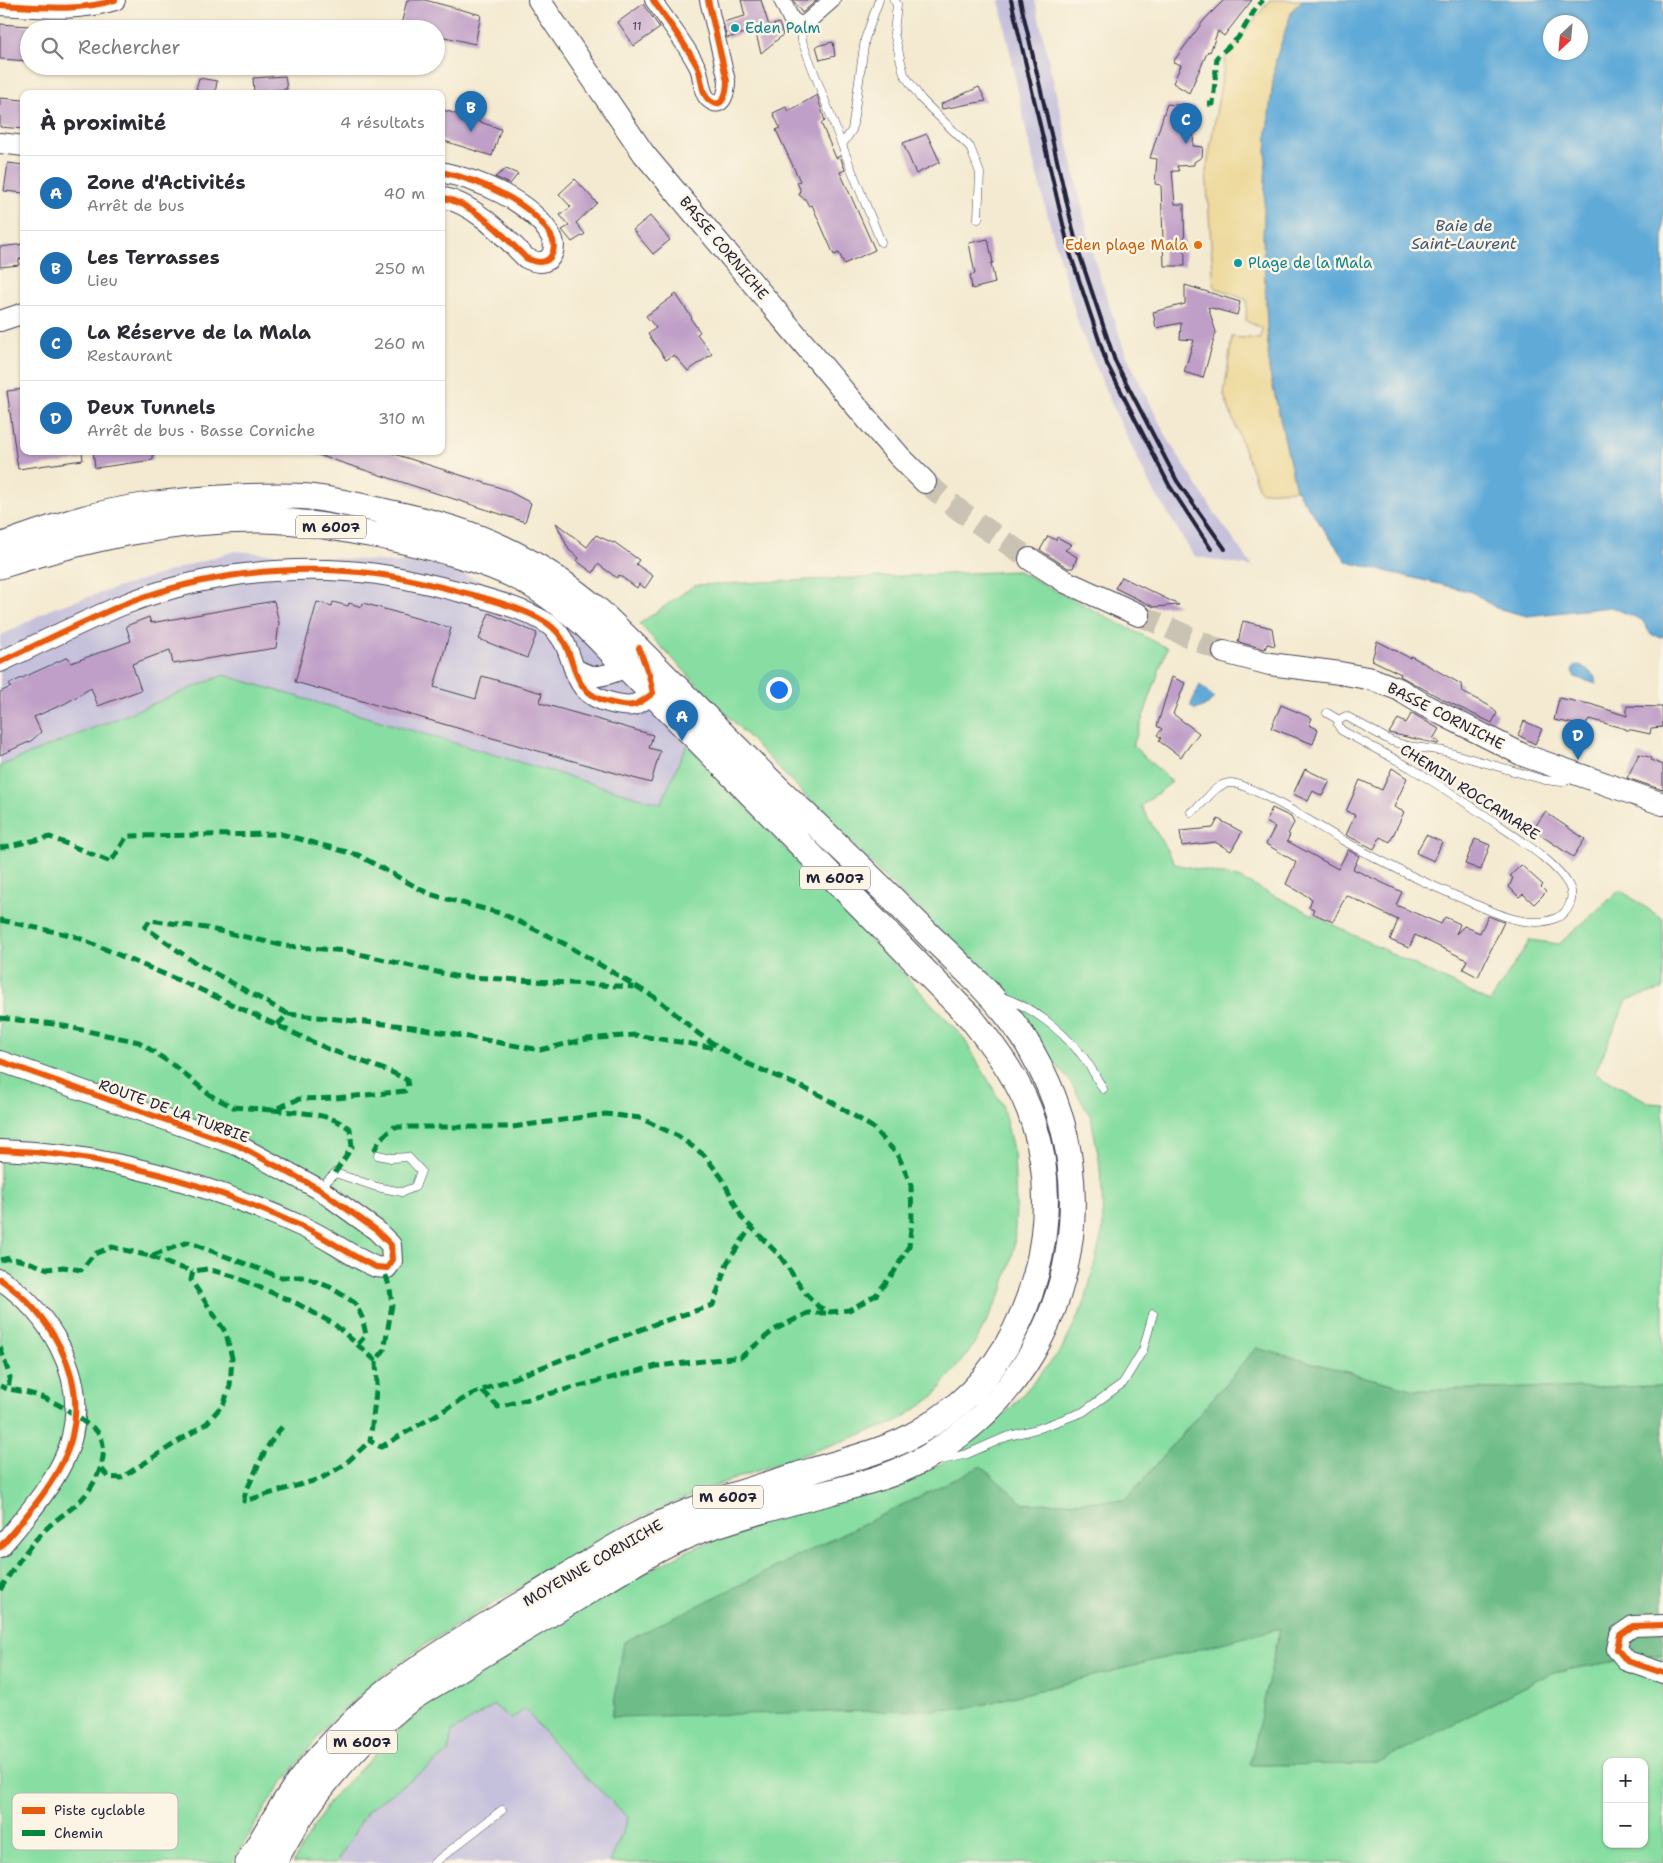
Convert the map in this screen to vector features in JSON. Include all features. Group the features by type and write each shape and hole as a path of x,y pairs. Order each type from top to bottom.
{"main road":[{"name":"BASSE CORNICHE","path":"539,0 644,154 873,426 900,457 926,482"},
{"name":"M 6007","path":"0,546 70,522 169,502 260,496 309,497 414,517 456,529 500,545 528,559 575,590 642,671"},
{"name":"M 6007","path":"0,566 48,551 125,533 211,521 264,520 307,523 411,543 468,558 498,569 522,580 558,602 642,671 682,694 990,996"},
{"path":"1030,559 1066,582 1139,615"},
{"name":"BASSE CORNICHE","path":"1224,652 1270,664 1372,679 1398,690 1515,751 1663,804"},
{"name":"MOYENNE CORNICHE","path":"248,1863 286,1800 318,1757 378,1698 410,1674 470,1635 628,1540 662,1522 700,1506 871,1453 902,1441 931,1424 965,1397 984,1378 1003,1352 1018,1324 1031,1292 1042,1253 1045,1223 1045,1188 1042,1158 1035,1124 1010,1070 971,1018 642,671"},
{"name":"MOYENNE CORNICHE","path":"274,1863 304,1810 333,1772 368,1736 407,1702 646,1558 708,1527 856,1485 918,1462 955,1438 979,1418 1007,1390 1026,1365 1044,1333 1057,1299 1067,1258 1072,1224 1073,1189 1069,1152 1062,1120 1047,1081 1022,1034 990,996"}],"street":[{"path":"0,5 60,8 86,6 115,0"},
{"path":"653,0 694,60 700,71 705,95 710,101 715,103 721,102 725,98 727,81 708,0"},
{"path":"782,0 791,19 801,26 832,0"},
{"path":"0,143 20,146"},
{"path":"445,173 480,183 499,191 532,214 551,236 555,244 550,262 534,262 526,258 470,208 445,198"},
{"path":"0,321 20,314"},
{"path":"0,662 122,606 172,589 221,577 270,570 347,570 415,580 472,595 536,617 553,628 566,645 574,668 579,681 592,696 604,701 631,706 640,704 642,671 601,677 583,674 574,668"},
{"name":"ROUTE DE LA TURBIE","path":"0,1061 239,1146 320,1189 385,1238 392,1251 390,1265 384,1269 376,1267 306,1228 249,1203 162,1174 82,1157 0,1150"},
{"path":"0,1279 10,1285 48,1325 61,1348 70,1370 75,1394 72,1436 65,1456 46,1489 0,1547"},
{"path":"1663,1625 1633,1626 1620,1635 1617,1649 1627,1661 1663,1673"}],"lane":[{"path":"842,145 852,130 865,39 879,0"},
{"path":"894,0 897,4 894,33 904,74 921,99 970,147 980,173 978,219"},
{"path":"801,26 802,41 881,242"},
{"path":"1327,713 1338,720"},
{"name":"CHEMIN ROCCAMARE","path":"1191,812 1198,809 1214,790 1230,783 1239,785 1264,796 1343,840 1452,894 1506,916 1528,922 1541,922 1554,920 1567,911 1572,894 1568,884 1553,866 1530,847 1428,779 1341,730 1338,720 1346,716 1391,741 1408,746 1444,751 1545,780 1562,782 1566,780 1570,771"},
{"path":"990,996 1003,997 1019,1003 1057,1030 1081,1053 1103,1089"},
{"path":"320,1189 335,1173 377,1187 402,1192 416,1186 421,1171 408,1157 391,1158 378,1155"},
{"path":"918,1462 941,1461 967,1454 1006,1437 1040,1428 1083,1412 1123,1384 1143,1350 1153,1314"},
{"path":"434,1863 502,1810"}],"shaded area":[{"path":"999,0 1035,0 1094,259 1125,352 1167,438 1214,512 1253,567 1194,556 1150,485 1111,403 1079,327 1054,239 1030,149"},
{"path":"234,551 437,565 557,608 687,744 661,805 224,675 0,766 0,636 53,608"},
{"path":"494,1705 525,1709 564,1756 628,1817 610,1863 336,1863 368,1810 448,1753 452,1732"}],"green space":[{"path":"1018,571 1167,648 1133,746 1172,782 1141,806 1175,864 1238,878 1490,1002 1530,940 1559,944 1620,890 1663,919 1663,989 1627,1000 1595,1073 1650,1103 1663,1104 1663,1386 1415,1390 1256,1348 1126,1500 1024,1504 965,1709 1280,1628 1251,1765 1375,1764 1553,1672 1663,1653 1663,1863 610,1863 628,1817 564,1756 525,1709 511,1719 494,1705 452,1732 448,1753 368,1810 336,1863 293,1863 330,1800 414,1715 456,1681 542,1629 687,1551 721,1537 888,1484 941,1464 1011,1408 1062,1349 1085,1302 1103,1229 1102,1192 1099,1159 1091,1117 1069,1080 977,973 639,624 695,585"},
{"path":"224,675 661,804 687,744 963,1037 1002,1104 1014,1154 1016,1206 1014,1249 1002,1292 974,1345 934,1396 897,1422 711,1487 628,1523 429,1642 382,1676 328,1724 273,1795 232,1863 0,1863 0,766"},
{"path":"1256,1348 1415,1390 1663,1386 1663,1653 1553,1672 1376,1764 1250,1765 1280,1628 965,1709 612,1717 624,1642 981,1466 1024,1504 1126,1500"}],"sand":[{"name":"Plage de la Mala","path":"1270,0 1302,0 1292,11 1276,59 1267,131 1263,239 1269,369 1296,490 1260,492 1224,395 1232,337 1261,339 1262,328 1246,321 1247,300 1214,287 1206,171 1226,56"}],"water":[{"name":"Baie de Saint-Laurent","path":"1302,0 1663,0 1663,637 1651,635 1642,620 1611,607 1527,616 1496,608 1472,592 1347,562 1296,490 1269,369 1263,239 1267,131 1276,59 1292,10"},
{"path":"1580,665 1596,678 1596,684 1575,677 1572,671 1575,666"},
{"path":"1200,685 1214,698 1208,704 1196,710 1191,707 1191,704"}],"building":[{"path":"407,0 425,0 481,15 475,44 445,37 445,20 402,20"},
{"path":"741,0 761,0 769,26 779,23 783,35 761,53 755,30 727,38 723,22 745,16"},
{"path":"793,0 817,0 802,13"},
{"path":"1224,0 1252,0 1224,36 1218,31 1210,52 1208,51 1189,93 1173,83 1181,65 1173,62 1205,19"},
{"path":"643,4 660,28 634,46 618,22"},
{"path":"0,24 20,25 20,60 0,59"},
{"path":"833,42 835,56 820,60 816,46"},
{"path":"285,76 287,89 254,90 253,78"},
{"path":"199,78 217,81 216,90 196,90"},
{"path":"979,87 986,101 942,109 941,104"},
{"path":"817,95 825,121 821,123 836,158 840,156 845,170 840,172 875,250 844,264 839,253 834,255 812,205 809,206 805,199 799,195 800,189 797,182 800,181 776,130 780,128 773,113 786,107 789,111"},
{"path":"0,98 20,100 20,129 0,127"},
{"path":"1167,104 1195,107 1193,146 1203,147 1202,157 1194,162 1194,165 1177,166 1179,171 1172,171 1175,204 1184,204 1185,266 1164,266 1161,185 1155,184 1157,159 1150,158"},
{"path":"445,110 501,129 492,156 445,141"},
{"path":"927,134 940,162 916,174 903,143"},
{"path":"8,163 20,164 20,193 4,191"},
{"path":"506,169 518,174 510,184 495,177"},
{"path":"575,179 597,203 576,223 585,234 572,242 562,230 569,226 560,215 571,207 559,194"},
{"path":"650,216 670,240 653,254 633,230"},
{"path":"988,239 995,283 972,289 970,275 975,274 969,243"},
{"path":"20,244 19,265 0,267 0,247"},
{"path":"1185,285 1240,302 1237,315 1208,307 1216,332 1203,378 1184,372 1194,340 1180,339 1181,323 1156,328 1153,312 1185,304"},
{"path":"676,294 700,332 697,334 712,354 688,371 674,355 666,360 648,334 656,328 646,316"},
{"path":"20,389 20,455 82,455 83,460 18,469 7,391"},
{"path":"93,455 153,455 153,460 95,468"},
{"path":"318,455 398,455 504,489 531,503 525,522"},
{"path":"556,523 587,547 596,535 614,542 639,560 636,564 653,576 645,588 639,584 637,588 619,575 617,578 598,564 593,573 577,561 579,558 569,550"},
{"path":"1048,536 1056,540 1057,537 1072,545 1065,550 1077,557 1073,568 1068,568 1040,550"},
{"path":"1122,577 1179,605 1154,607 1115,588"},
{"path":"274,601 279,623 276,648 173,664 170,650 132,664 141,690 98,706 91,688 66,703 34,717 41,732 31,741 0,755 0,692 11,687 9,684 68,657 71,663 131,641 126,626 149,617 151,623"},
{"path":"317,602 332,606 333,602 348,606 349,603 362,607 363,603 451,628 434,687 476,699 482,676 542,693 540,703 653,735 649,748 660,751 651,783 295,682"},
{"path":"489,613 537,633 527,658 479,639"},
{"path":"1243,621 1272,628 1275,646 1267,644 1265,649 1238,642"},
{"path":"1377,641 1410,658 1411,656 1461,684 1462,692 1488,705 1497,713 1492,723 1444,700 1400,676 1401,674 1372,660"},
{"path":"1172,677 1185,683 1173,714 1199,733 1181,757 1159,741 1161,738 1157,735 1162,729 1157,726"},
{"path":"1559,698 1590,704 1627,716 1627,706 1662,707 1663,727 1651,728 1650,734 1626,730 1589,719 1585,726 1554,720"},
{"path":"1281,705 1312,718 1309,725 1318,729 1313,744 1271,728"},
{"path":"1412,713 1439,729 1433,739 1439,742 1438,744 1389,733 1398,719 1406,723"},
{"path":"1524,721 1542,729 1535,744 1518,735"},
{"path":"1639,754 1652,758 1651,760 1663,765 1663,790 1627,778"},
{"path":"1392,768 1407,778 1394,807 1404,812 1390,842 1380,837 1374,849 1346,835 1355,815 1346,811 1360,780 1382,790"},
{"path":"1305,769 1330,781 1322,796 1313,791 1308,801 1293,794"},
{"path":"1272,808 1291,817 1294,823 1288,834 1290,835 1287,841 1338,869 1348,850 1359,856 1353,869 1402,892 1396,905 1441,924 1445,917 1460,924 1456,934 1464,926 1480,933 1488,916 1504,922 1478,977 1463,969 1467,960 1415,935 1409,948 1390,940 1398,920 1346,895 1333,922 1312,913 1314,909 1309,907 1312,899 1286,884 1296,862 1266,844 1275,827 1266,822"},
{"path":"1545,812 1585,839 1573,857 1533,830"},
{"path":"1218,819 1242,832 1231,851 1215,842 1182,846 1180,831 1213,828"},
{"path":"1426,835 1442,842 1434,861 1416,853"},
{"path":"1475,839 1490,845 1481,870 1465,864"},
{"path":"1521,865 1543,885 1541,887 1546,892 1534,904 1523,894 1519,897 1509,887 1513,878 1510,876"}],"tunnel":[{"path":"925,482 959,510 1030,559"},
{"path":"1139,615 1224,652"}],"railway":[{"path":"1011,0 1069,250 1107,364 1169,485 1211,549"},
{"path":"1020,0 1077,247 1115,361 1177,481 1225,549"}],"marked path":[{"path":"1208,104 1213,104 1217,57 1238,38 1263,0"},
{"path":"0,848 50,837 111,862 127,836 281,834 358,855 429,894 503,914 565,944 659,1000 699,1034 720,1048 746,1063 822,1096 872,1127 898,1155 911,1185 912,1221 909,1246 894,1272 876,1295 849,1310 830,1312 819,1307 806,1294 780,1256 742,1218 722,1178 704,1155 678,1136 640,1118 606,1114 512,1127 394,1127 380,1139 375,1149 378,1155"},
{"path":"0,920 74,936 197,988 328,1049 391,1072 407,1080 408,1087 405,1091 336,1098 299,1099 273,1110 323,1116 342,1123 350,1129 352,1147 335,1173"},
{"path":"288,1014 191,960 145,927 150,920 206,928 286,946 346,951 454,976 634,987"},
{"path":"277,1025 288,1014 413,1027 540,1050 587,1039 635,1035 717,1048"},
{"path":"0,1018 54,1024 139,1042 173,1065 210,1095 233,1107 273,1110"},
{"path":"376,1361 377,1384 370,1441 381,1447 472,1394 655,1324 713,1305 727,1263 751,1227"},
{"path":"0,1260 10,1258 48,1269 63,1267 81,1270 94,1254 112,1247 150,1256 188,1242 280,1277 304,1277 330,1287 355,1303 362,1317 366,1335 358,1344"},
{"path":"150,1256 174,1266 193,1271"},
{"path":"102,1469 108,1477 121,1478 207,1423 224,1403 230,1386 232,1358 226,1333 191,1280 193,1271 207,1269 233,1276 296,1303 334,1324 376,1361 384,1350 392,1305 390,1289 384,1269"},
{"path":"482,1391 498,1407 657,1366 741,1357 774,1330 808,1313 826,1313"},
{"path":"0,1347 10,1377 8,1389 0,1386"},
{"path":"0,1590 33,1542 85,1496 100,1470 103,1451 98,1432 66,1409 39,1396 8,1389"},
{"path":"282,1427 264,1454 246,1492 244,1501 320,1479 344,1465 370,1441"}],"cycle path":[{"path":"0,5 72,7 101,4 115,0"},
{"path":"653,0 698,68 706,97 718,104 725,95 727,81 708,0"},
{"path":"445,173 471,180 503,194 531,212 551,236 554,244 553,253 548,259 540,262 526,258 477,213 466,206 445,198"},
{"path":"0,662 120,606 147,596 203,581 260,572 289,570 346,571 391,576 498,602 522,611 544,621 561,637 579,681 586,690 597,698 619,705 634,705 653,693 649,675 639,648"},
{"path":"0,1061 239,1146 319,1189 376,1230 391,1245 392,1261 387,1268 376,1267 312,1231 267,1211 193,1184 155,1173 79,1157 40,1152 0,1150"},
{"path":"0,1279 34,1309 60,1347 69,1368 74,1390 75,1413 72,1436 61,1465 42,1495 0,1547"},
{"path":"1663,1625 1633,1626 1620,1635 1617,1649 1627,1661 1663,1673"}],"place":[{"name":"Eden Palm","path":"735,28"},
{"name":"Les Terrasses","path":"471,132"},
{"name":"La Réserve de la Mala","path":"1186,144"},
{"name":"Eden plage Mala","path":"1198,245"},
{"name":"Plage de la Mala","path":"1238,263"},
{"name":"Zone d'Activités","path":"682,741"},
{"name":"Deux Tunnels","path":"1578,760"}]}
